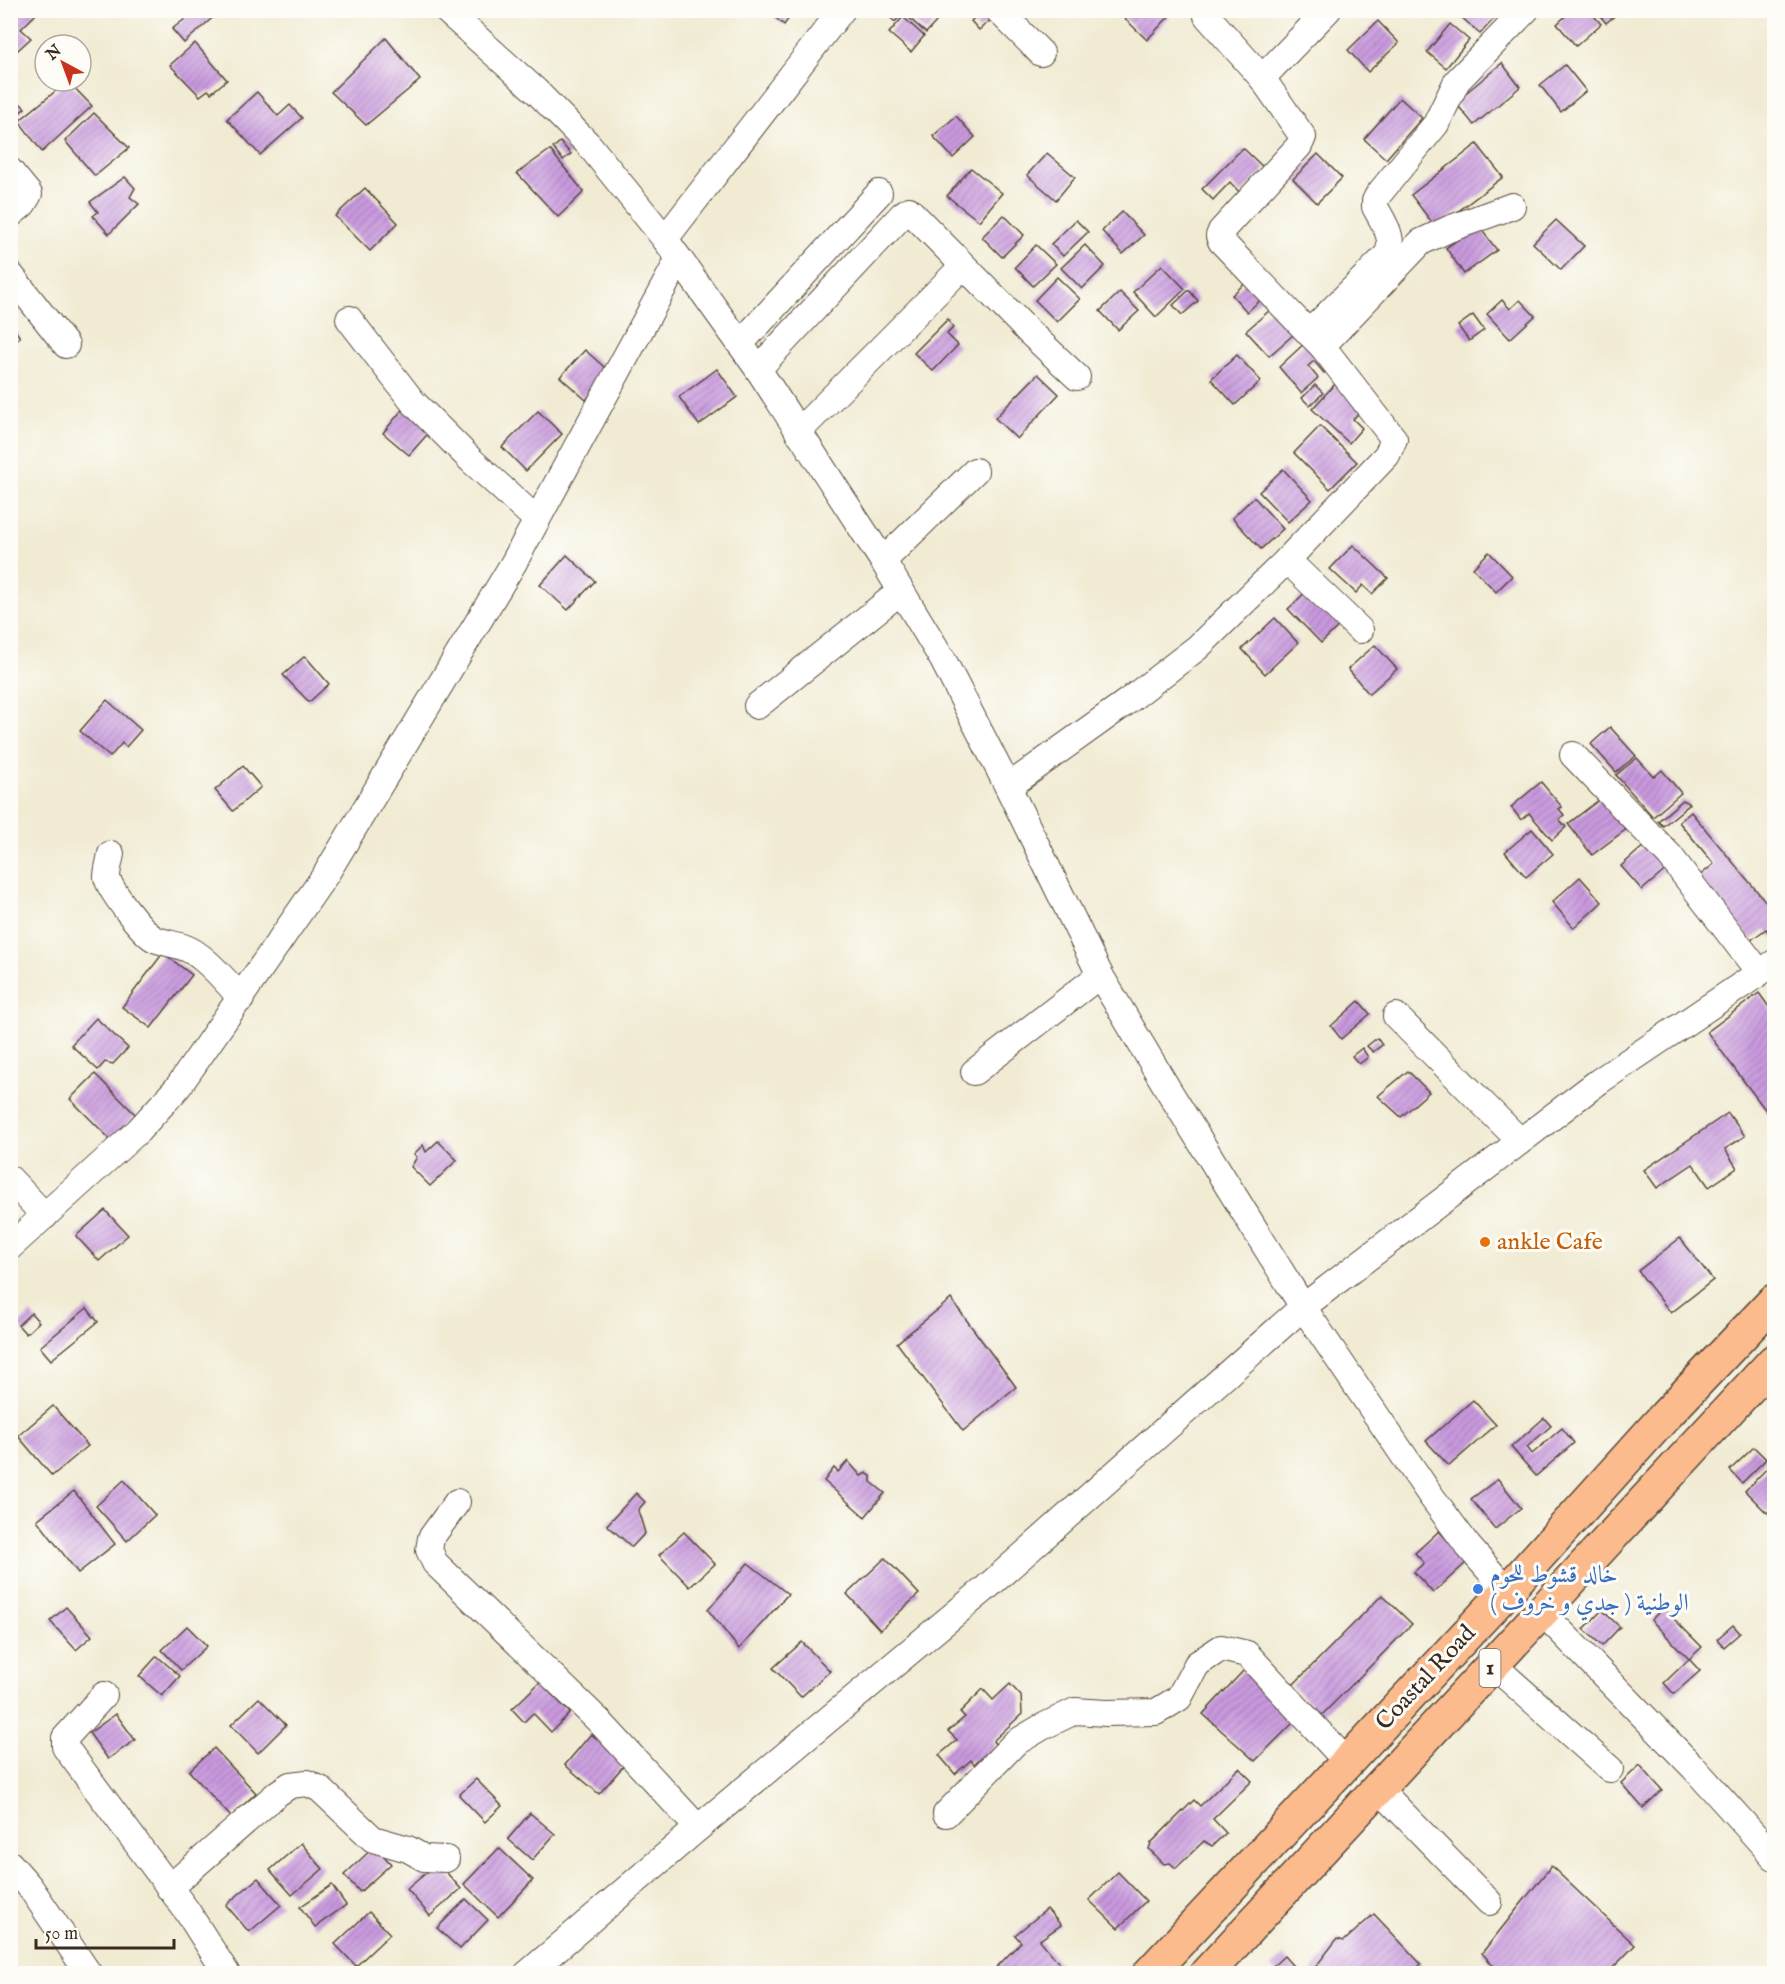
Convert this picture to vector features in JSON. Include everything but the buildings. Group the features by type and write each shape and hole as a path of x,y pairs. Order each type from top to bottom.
{"highway":[{"name":"Coastal Road","path":"1149,1974 1774,1301"},
{"name":"Coastal Road","path":"1206,1974 1774,1361"}],"street":[{"path":"446,10 537,92 589,145 672,249 758,369 883,561 943,660 1100,975 1169,1091 1303,1307 1431,1496 1468,1546 1507,1591"},
{"path":"10,1247 138,1131 178,1087 326,874 454,663 537,520 672,249 842,10"},
{"path":"998,10 1041,53"},
{"path":"1262,78 1328,10"},
{"path":"1316,340 1390,250 1390,237 1376,207 1378,195 1436,124 1457,81 1526,10"},
{"path":"1008,787 1128,701 1198,647 1287,560 1387,455 1394,439 1316,340 1221,241 1219,236 1221,231 1299,146 1303,137 1262,78 1207,16"},
{"path":"10,171 29,194 23,204 10,215"},
{"path":"740,344 879,193"},
{"path":"1316,340 1421,242 1449,229 1512,207"},
{"path":"758,369 906,211 911,211 963,266 1077,377"},
{"path":"798,432 963,266"},
{"path":"10,274 66,345"},
{"path":"349,319 413,402 464,454 537,520"},
{"path":"883,561 975,471"},
{"path":"1287,560 1359,630"},
{"path":"757,706 901,591"},
{"path":"527,1974 986,1588 1303,1307 1598,1082 1767,967 1670,856 1573,755"},
{"path":"111,854 107,877 119,900 153,939 173,943 192,951 241,999"},
{"path":"974,1072 1100,975"},
{"path":"1396,1016 1520,1141"},
{"path":"10,1179 45,1216"},
{"path":"457,1502 431,1538 429,1550 435,1563 600,1722 698,1828"},
{"path":"1542,1612 1686,1760 1774,1857"},
{"path":"945,1814 1015,1743 1075,1711 1156,1712 1179,1698 1197,1664 1221,1648 1246,1654 1347,1762"},
{"path":"1493,1665 1610,1769"},
{"path":"104,1695 65,1738 65,1747 187,1911 227,1974"},
{"path":"169,1887 278,1793 290,1785 298,1784 307,1784 320,1789 373,1839 412,1850 424,1858 446,1859"},
{"path":"1378,1788 1489,1902"},
{"path":"10,1864 30,1887 89,1974"}],"place":[{"name":"ankle Cafe","path":"1485,1242"},
{"name":"خالد قشوط للحوم الوطنية ( جدي و خروف )","path":"1478,1589"}]}
